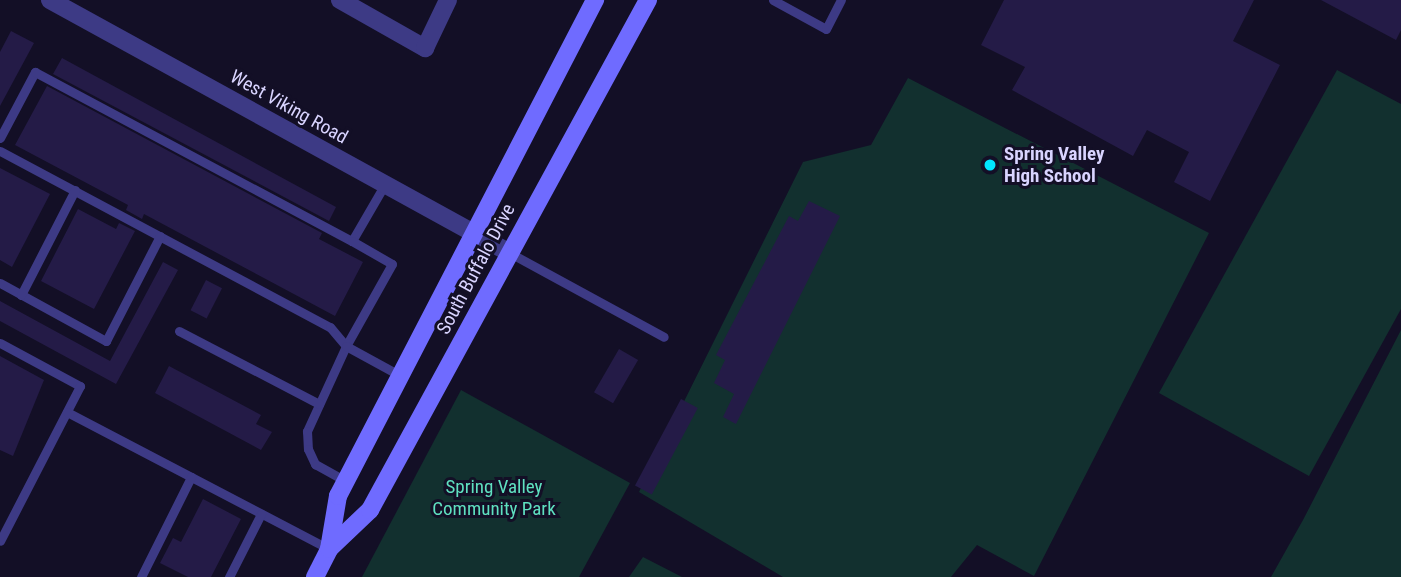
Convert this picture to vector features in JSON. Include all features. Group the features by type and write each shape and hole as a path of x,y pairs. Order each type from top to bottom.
{"main road":[{"name":"South Buffalo Drive","path":"314,577 329,549 346,481 595,0"},
{"name":"South Buffalo Drive","path":"329,549 370,510 508,252 648,0"}],"street":[{"name":"West Viking Road","path":"50,0 508,252"},
{"path":"340,0 425,48 449,0"}],"lane":[{"path":"773,0 826,29 841,0"},
{"path":"0,138 35,72 392,264 346,346 307,430 308,449 315,464 346,481"},
{"path":"0,150 330,327 346,346 399,375"},
{"path":"352,242 385,184"},
{"path":"21,295 75,190"},
{"path":"0,283 106,341 160,236"},
{"path":"508,252 664,337"},
{"path":"179,331 319,404"},
{"path":"0,343 80,386 0,541"},
{"path":"67,412 329,549"},
{"path":"141,577 191,477"},
{"path":"229,577 261,514"}],"green space":[{"path":"1337,70 1401,104 1401,309 1309,476 1159,393"},
{"path":"908,78 1209,233 1034,576 977,545 951,577 783,577 639,492 803,162 871,145"},
{"path":"1401,330 1401,577 1271,577 1303,520"},
{"name":"Spring Valley Community Park","path":"461,390 630,483 579,577 362,577"},
{"path":"643,557 682,577 629,577"}],"building":[{"path":"1004,0 1254,0 1233,41 1280,65 1210,201 1174,182 1189,152 1147,130 1133,156 1012,90 1025,67 981,45"},
{"path":"1321,0 1401,0 1401,30 1396,40"},
{"path":"11,31 34,43 0,106 0,52"},
{"path":"62,58 336,207 329,221 53,74"},
{"path":"47,86 322,233 319,239 363,262 335,316 144,214 142,219 126,210 128,205 15,145"},
{"path":"0,168 50,194 12,267 0,260"},
{"path":"809,201 840,216 736,424 723,417 734,394 714,383 725,360 716,355 789,216 798,221"},
{"path":"78,209 116,229 119,223 135,231 94,309 41,281"},
{"path":"163,262 178,270 116,384 0,321 0,301 110,361"},
{"path":"206,280 222,288 207,318 191,310"},
{"path":"619,349 638,360 613,403 594,392"},
{"path":"0,356 44,380 13,456 0,450"},
{"path":"169,366 261,415 256,424 272,432 261,450 155,393"},
{"path":"681,399 698,408 652,494 635,486"},
{"path":"203,499 241,519 211,577 188,577 160,563 173,538 181,542"}],"place":[{"name":"Spring Valley High School","path":"990,165"}]}
